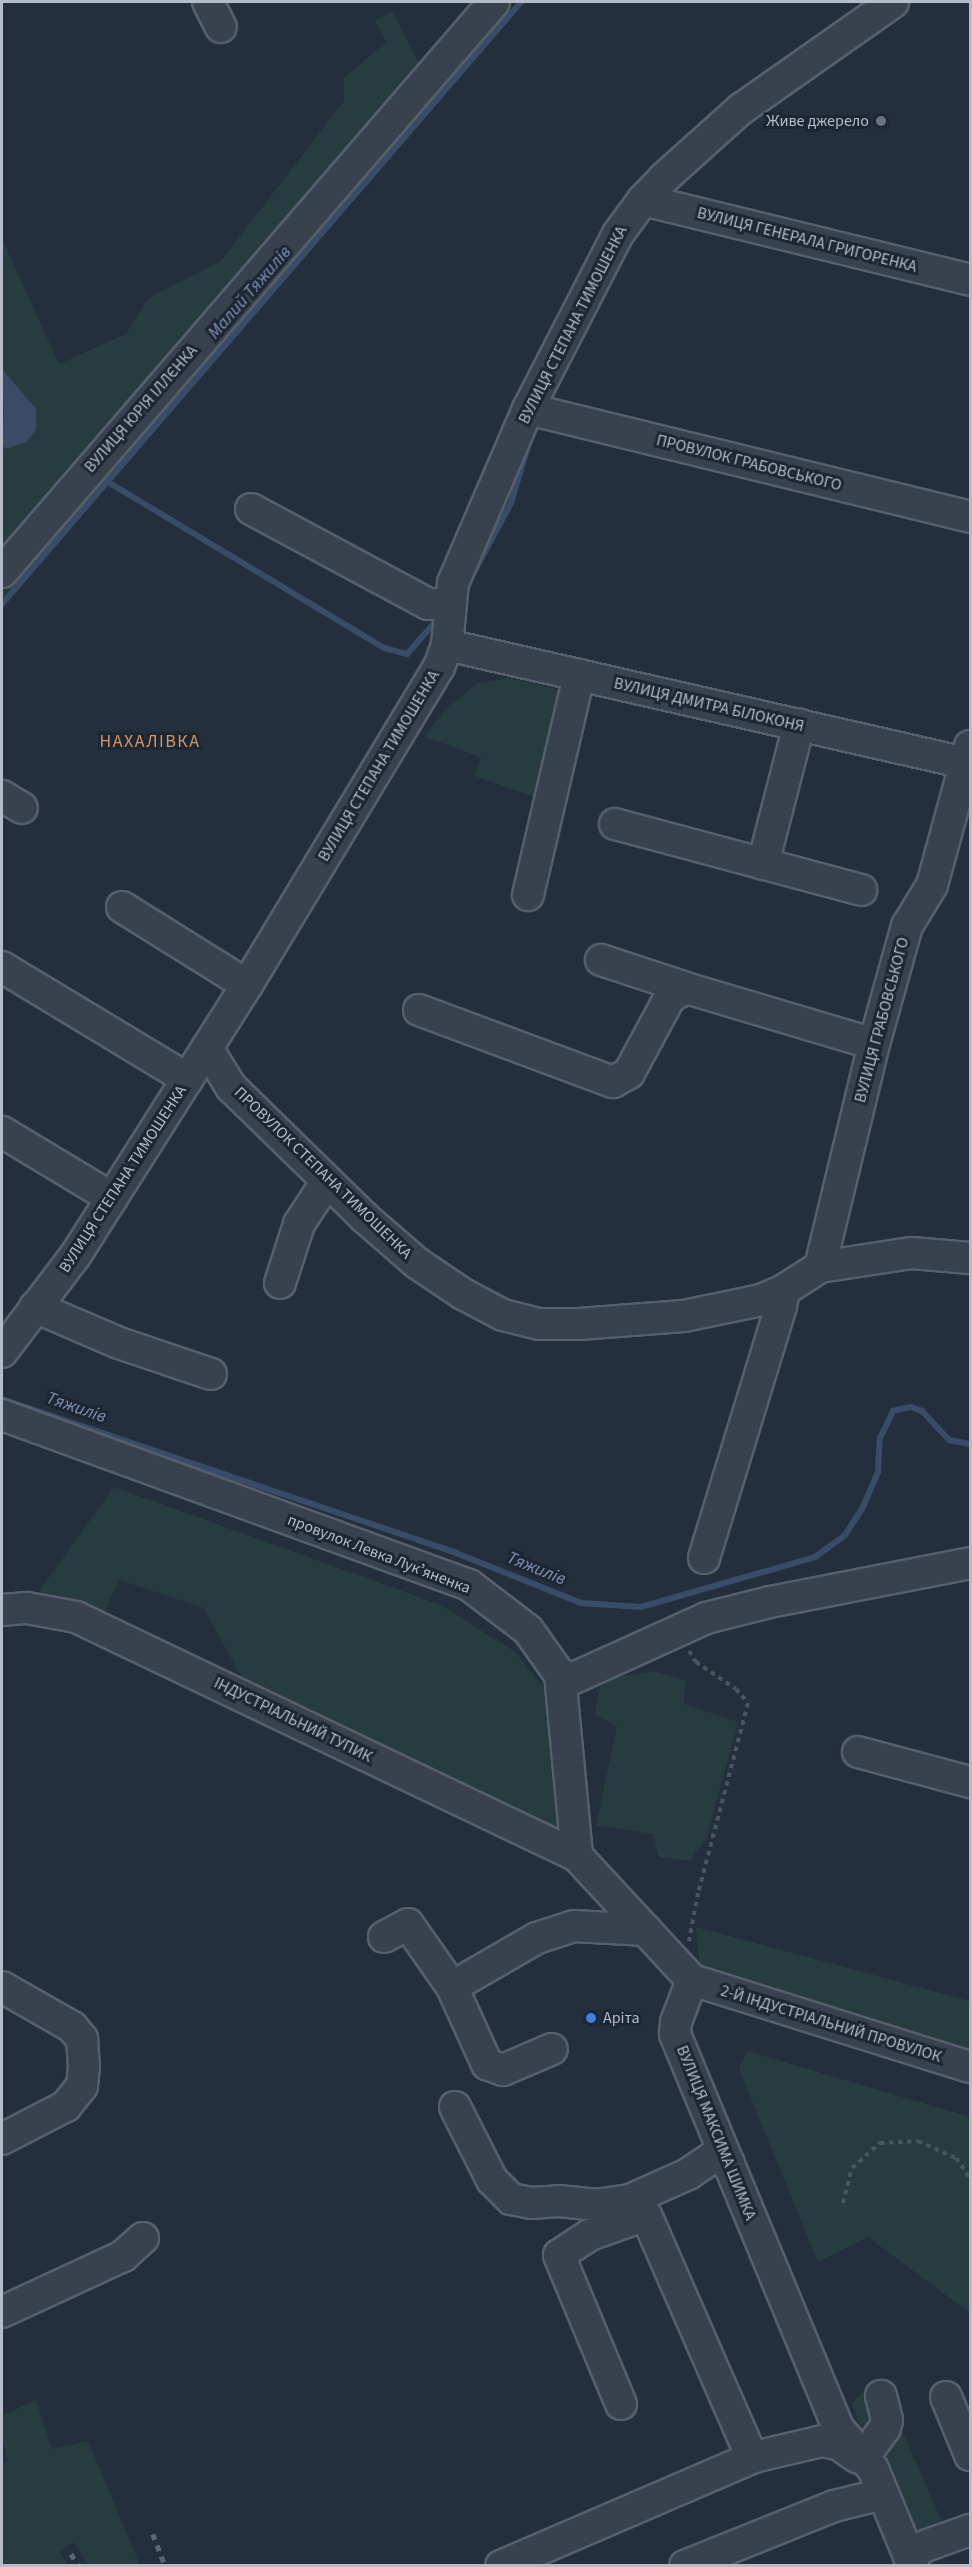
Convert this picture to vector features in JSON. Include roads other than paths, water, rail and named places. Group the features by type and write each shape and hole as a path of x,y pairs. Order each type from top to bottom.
{"street":[{"name":"ВУЛИЦЯ ЮРІЯ ІЛЛЄНКА","path":"2,572 494,2"},
{"name":"ВУЛИЦЯ СТЕПАНА ТИМОШЕНКА","path":"2,1352 75,1256 188,1079 439,667 447,645 453,583 528,409 618,234 643,200 664,178 741,110 893,2"},
{"name":"ВУЛИЦЯ ГЕНЕРАЛА ГРИГОРЕНКА","path":"643,200 970,280"},
{"name":"ПРОВУЛОК ГРАБОВСЬКОГО","path":"528,409 970,518"},
{"path":"251,509 428,604 451,604"},
{"name":"ВУЛИЦЯ ДМИТРА БІЛОКОНЯ","path":"447,645 799,725 969,758"},
{"path":"528,895 579,675"},
{"path":"763,864 799,725"},
{"name":"ВУЛИЦЯ ГРАБОВСЬКОГО","path":"820,1267 874,1044 907,926 932,885 969,758"},
{"path":"615,824 861,890"},
{"path":"122,907 247,985"},
{"path":"601,960 874,1044"},
{"path":"2,967 188,1079"},
{"path":"419,1010 613,1082 629,1073 670,997 686,988"},
{"name":"ПРОВУЛОК СТЕПАНА ТИМОШЕНКА","path":"207,1048 231,1087 327,1181 417,1263 503,1315 539,1324 579,1324 684,1316 761,1299 784,1290 820,1267 912,1253 970,1258"},
{"path":"2,1132 112,1198"},
{"path":"280,1282 299,1224 327,1181"},
{"path":"704,1558 784,1290"},
{"path":"35,1307 119,1343 211,1374"},
{"name":"провулок Левка Лукʼяненка","path":"2,1415 469,1585 528,1630 560,1675"},
{"path":"692,1980 577,1856 560,1675 574,1678 706,1618 770,1602 970,1563"},
{"name":"ІНДУСТРІАЛЬНИЙ ТУПИК","path":"2,1610 27,1608 76,1617 577,1856"},
{"path":"858,1752 970,1782"},
{"path":"384,1937 408,1924 452,1987 487,2064 502,2070 552,2049"},
{"path":"452,1987 537,1938 574,1926 646,1930"},
{"name":"2-Й ІНДУСТРІАЛЬНИЙ ПРОВУЛОК","path":"692,1980 970,2067"},
{"name":"ВУЛИЦЯ МАКСИМА ШИМКА","path":"692,1980 676,2022 675,2034 838,2429 873,2473 911,2560"},
{"path":"2,1987 72,2027 82,2039 84,2067 82,2086 66,2106 2,2139"},
{"path":"455,2107 492,2180 511,2199 532,2203 559,2201 595,2205 630,2200 688,2174 713,2157 729,2163"},
{"path":"621,2404 559,2255 590,2235 646,2216 748,2451 754,2457"},
{"path":"2,2312 123,2256 143,2238"},
{"path":"685,2565 834,2506 873,2473 886,2420 881,2396"},
{"path":"946,2397 970,2456"},
{"path":"501,2565 754,2457 822,2441 838,2444 873,2473"},
{"path":"911,2560 925,2546 970,2530"}],"water":[{"path":"2,369 36,409 36,430 26,442 5,449 2,443 4,415"}],"waterway":[{"name":"Малий Тяжилів","path":"2,604 521,2"},
{"path":"472,576 511,503 529,443"},
{"path":"108,482 384,648 407,654 437,620"},
{"name":"Тяжилів","path":"2,1399 456,1553 581,1603 641,1607 815,1557 845,1535 862,1509 878,1472 880,1438 893,1411 911,1407 922,1411 949,1440 970,1444"}],"railway":[{"path":"153,2534 165,2566"},
{"path":"71,2554 79,2566"}],"place":[{"name":"Живе джерело","path":"881,121"},
{"name":"Аріта","path":"591,2018"}],"district":[{"name":"НАХАЛІВКА","path":"150,742"}]}
